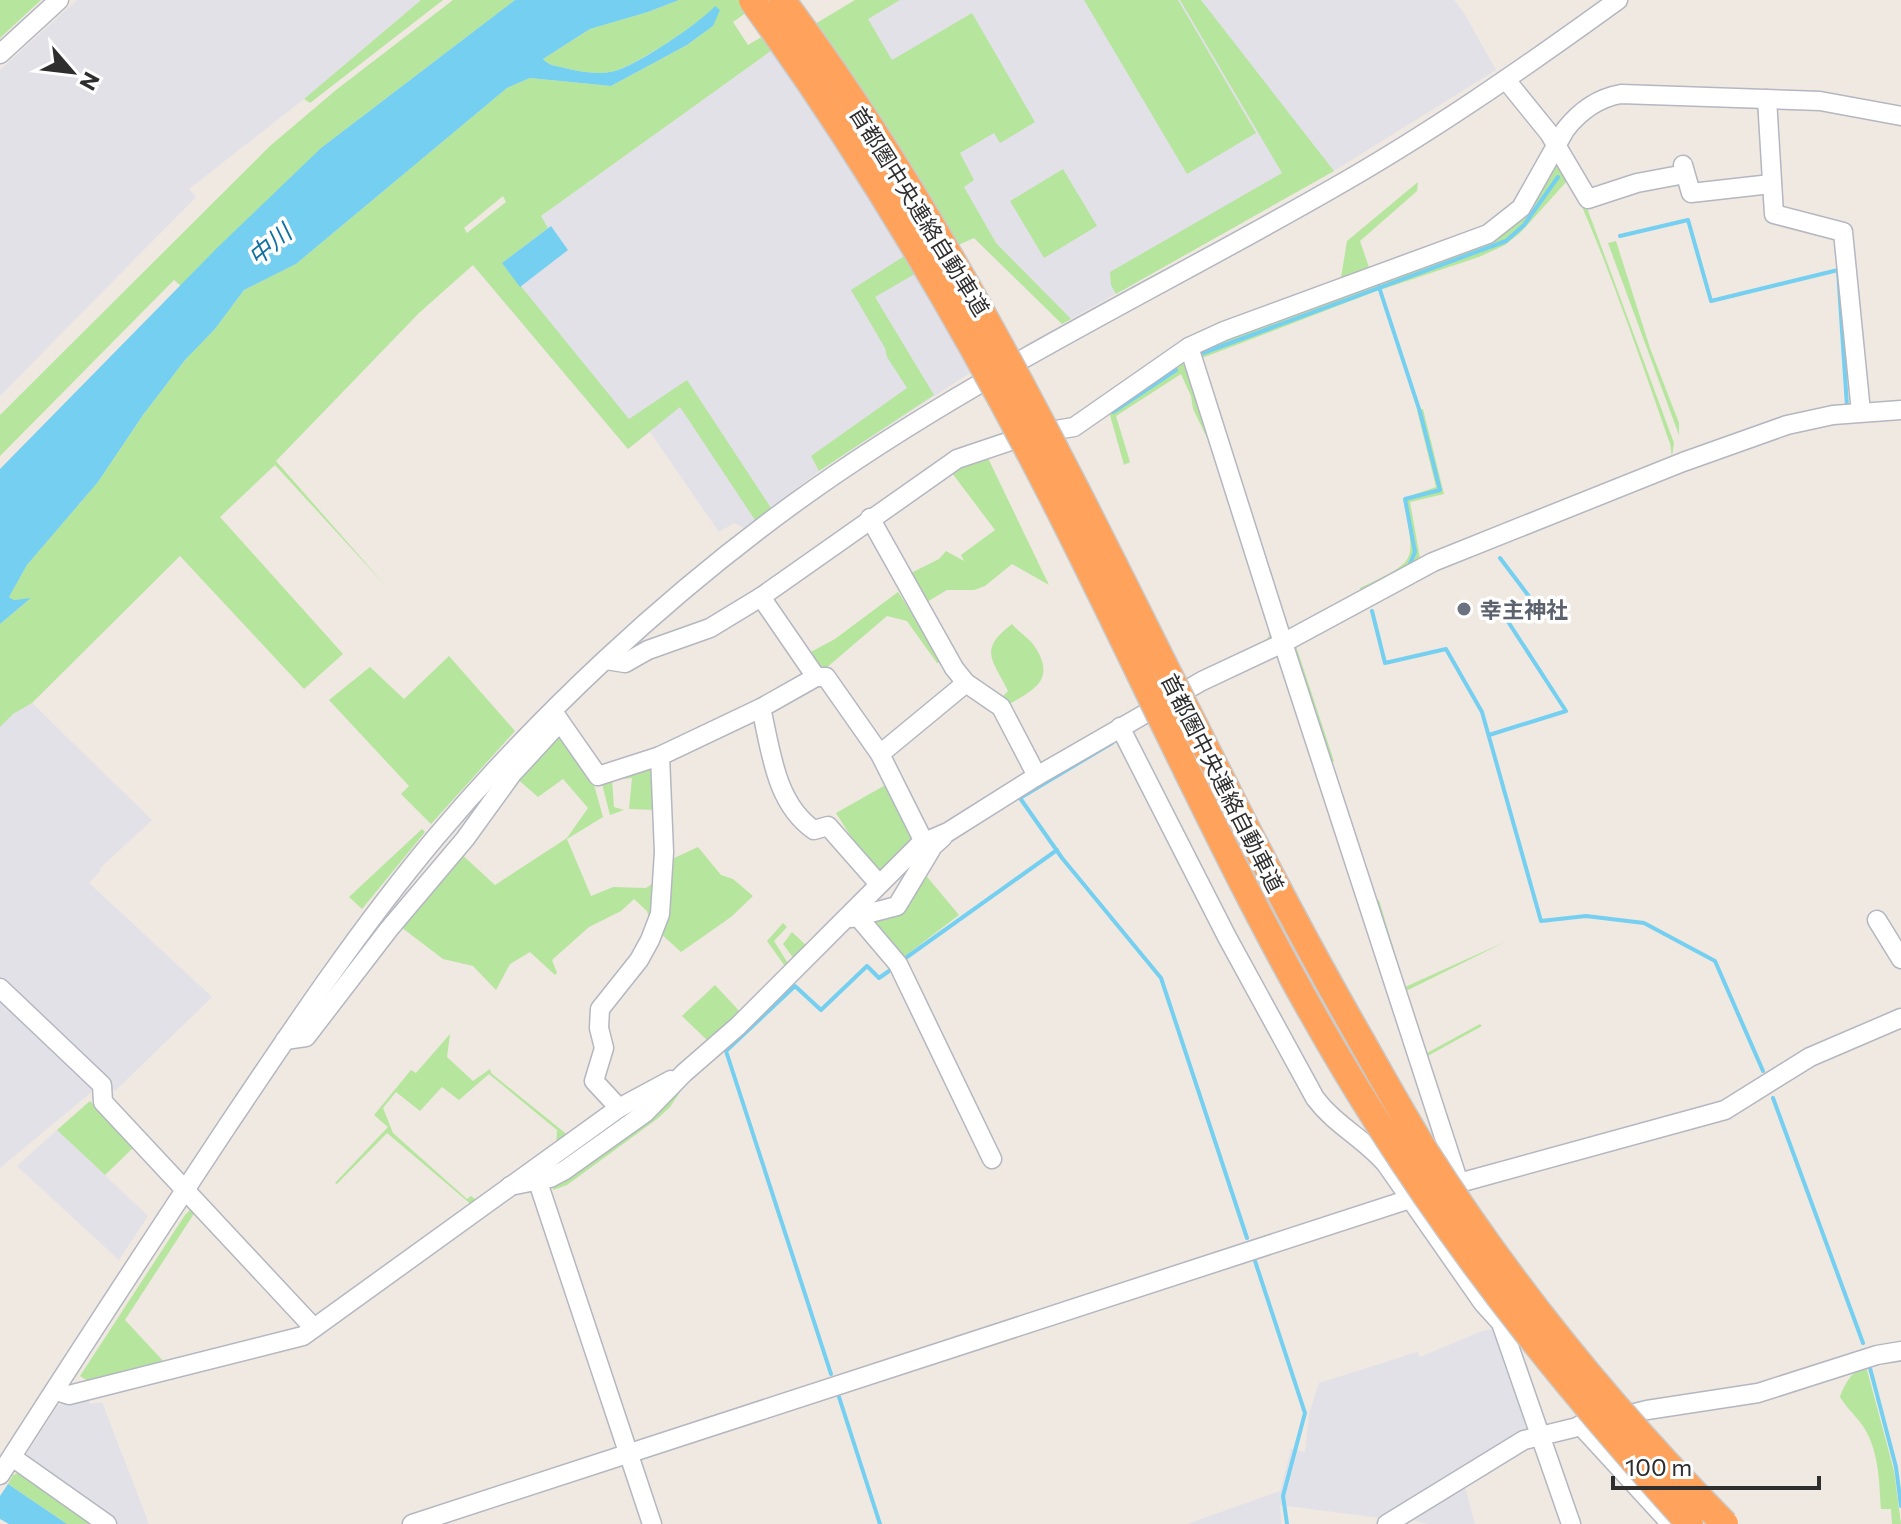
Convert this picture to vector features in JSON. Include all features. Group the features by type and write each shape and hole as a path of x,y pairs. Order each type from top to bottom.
{"highway":[{"name":"首都圏中央連絡自動車道","path":"752,0 862,160 956,317 1052,495 1231,858 1298,984 1379,1124 1460,1245 1535,1346 1609,1435 1690,1524"},
{"name":"首都圏中央連絡自動車道","path":"782,0 896,168 999,340 1310,951 1426,1153 1482,1235 1585,1369 1643,1438 1725,1524"}],"street":[{"path":"0,54 59,0"},
{"path":"107,1524 5,1467 185,1190 338,963 392,891 462,808 556,717 606,660 722,560 794,503 904,429 1038,351 1332,189 1506,80 1618,0"},
{"path":"1506,80 1549,133 1588,199 1684,169 1691,193 1771,184"},
{"path":"606,660 625,663 648,650 710,628 761,597 957,459 1031,434 1074,427 1189,347 1224,331 1488,234 1521,208 1574,119 1600,99 1621,94 1820,101 1901,116"},
{"path":"1767,99 1774,214 1843,232 1861,412"},
{"path":"1189,347 1459,1183"},
{"path":"56,1391 69,1395 303,1336 510,1186 536,1175 565,1170 645,1113 856,913 879,884 927,847 1037,776 1202,681 1283,643 1433,562 1683,462 1812,418 1901,410"},
{"path":"870,518 954,668 966,683 1001,707 1037,776"},
{"path":"761,597 816,677"},
{"path":"556,717 598,776 660,756 761,708 816,677 826,677 880,754 927,847"},
{"path":"880,754 966,683"},
{"path":"761,708 780,785 790,805 814,830 828,826 879,884"},
{"path":"1120,727 1227,937 1315,1098 1328,1115 1378,1154 1483,1303 1501,1323 1543,1435 1571,1524"},
{"path":"619,1108 594,1081 604,1048 599,1028 600,1009 639,960 660,914 664,852 660,756"},
{"path":"856,913 869,915 897,906 927,847"},
{"path":"856,913 898,964 992,1159"},
{"path":"1877,920 1901,959"},
{"path":"0,988 102,1085 103,1102 314,1328"},
{"path":"412,1524 1459,1183 1725,1110 1810,1057 1901,1018"},
{"path":"536,1175 619,1108 684,1073"},
{"path":"536,1175 652,1524"},
{"path":"1387,1524 1524,1440 1647,1410 1758,1393 1877,1355 1901,1351"},
{"path":"1580,1425 1671,1524"}],"shaded area":[{"path":"77,0 421,0 304,99 189,189 196,197 0,396 0,70"},
{"path":"856,0 1454,0 1496,70 1334,171 1062,324 974,238 958,245 892,138 815,24"},
{"path":"775,48 820,114 976,369 822,469 744,528 734,523 719,532 650,432 628,449 473,265"},
{"path":"32,703 152,820 100,868 89,883 212,997 115,1091 0,981 0,727 13,714"},
{"path":"0,997 95,1089 0,1168"},
{"path":"57,1130 148,1216 119,1260 17,1166"},
{"path":"1498,1328 1532,1429 1388,1519 1280,1505 1282,1524 1187,1524 1280,1491 1291,1449 1305,1452 1309,1414 1319,1383 1417,1352 1420,1357 1482,1331"},
{"path":"88,1396 90,1404 102,1402 149,1524 115,1524 23,1460 58,1405"},
{"path":"1465,1487 1475,1524 1428,1524 1409,1519"}],"green space":[{"path":"0,0 41,0 0,38"},
{"path":"421,0 443,0 310,103 304,99"},
{"path":"453,0 515,0 321,148 181,286 174,280 0,456 0,415 270,146 336,90"},
{"path":"679,0 764,0 733,22 748,45 765,35 775,48 541,216 548,228 502,263 629,419 687,380 771,508 755,520 680,407 628,449 473,265 419,313 276,461 385,585 275,465 220,517 343,654 304,689 180,556 32,703 13,714 0,727 0,624 30,599 14,600 9,597 27,565 98,482 143,415 244,290 296,264 507,88 530,78 611,86 687,45 713,26 715,7 667,43 615,71 577,71 543,59 590,29","holes":["503,196 506,202 467,233 464,228"]},
{"path":"855,0 900,0 868,19 892,60 972,13 1035,122 1000,143 994,133 960,153 974,180 964,187 996,243 1071,319 1062,324 974,238 958,245 892,138 815,24"},
{"path":"1084,0 1178,0 1256,133 1187,174"},
{"path":"1180,0 1201,0 1334,171 1116,294 1111,285 1110,272 1282,173"},
{"path":"1562,163 1573,176 1583,197 1674,443 1672,457 1670,443 1603,259 1576,193 1567,181 1521,232 1505,245 1202,358 1283,620 1290,629 1334,609 1291,631 1282,628 1194,357 1196,350 1209,341 1489,238 1518,215 1554,164"},
{"path":"1063,169 1097,226 1044,258 1010,201"},
{"path":"1418,182 1417,191 1360,241 1371,273 1340,284 1347,241"},
{"path":"1616,241 1650,348 1679,423 1679,435 1608,243"},
{"path":"909,253 920,271 875,297 934,395 819,471 811,456 907,388 851,290"},
{"path":"1172,364 1183,364 1189,370 1275,633 1265,642 1271,633 1208,440 1181,374 1116,416 1130,462 1124,465 1108,408"},
{"path":"1423,409 1444,494 1410,502 1421,564 1362,595 1360,588 1394,571 1409,556 1410,536 1404,498 1436,487 1417,410"},
{"path":"986,454 1049,585 1012,564 985,586 974,590 947,590 920,606 903,577 939,559 946,551 964,561 961,555 995,530 949,469"},
{"path":"898,592 944,662 937,663 907,621 887,616 825,669 814,665 807,654 835,639"},
{"path":"1012,624 1033,644 1043,668 1038,684 1006,706 999,700 1008,691 991,655 995,641"},
{"path":"1295,643 1334,761 1330,763 1290,652"},
{"path":"449,656 515,731 431,824 401,794 409,786 329,700 370,667 404,699"},
{"path":"558,733 593,781 603,817 567,839 591,896 613,887 646,888 658,880 652,928 647,911 634,899 621,911 589,927 552,960 555,975 530,952 510,964 496,990 473,966 443,959 397,924 458,851 495,885 567,838 588,808 563,779 538,797 515,777"},
{"path":"654,766 656,810 629,809 632,778 612,780 614,807 624,810 610,815 601,780"},
{"path":"889,783 916,838 876,876 836,813"},
{"path":"422,829 425,832 362,909 349,897"},
{"path":"698,847 721,875 733,879 753,896 731,917 681,952 659,932 670,860"},
{"path":"923,872 959,915 901,959 873,927 876,919"},
{"path":"1379,900 1405,987 1507,941 1406,991 1427,1053 1480,1024 1482,1026 1424,1058 1373,902"},
{"path":"783,923 787,927 774,941 789,965 787,969 767,941"},
{"path":"792,932 809,948 794,959 783,944"},
{"path":"715,985 742,1014 709,1042 682,1016"},
{"path":"450,1034 447,1057 473,1081 490,1069 491,1073 570,1137 556,1147 557,1130 489,1074 459,1100 442,1087 420,1111 396,1092 383,1108 393,1133 467,1199 471,1196 479,1202 473,1206 387,1133 335,1183 388,1127 374,1115 411,1070 416,1073"},
{"path":"686,1083 670,1107 657,1119 567,1185 553,1190 552,1183"},
{"path":"90,1101 134,1147 105,1175 57,1130"},
{"path":"191,1209 197,1209 125,1320 166,1364 88,1381 80,1376 185,1215"},
{"path":"1866,1366 1894,1471 1901,1524 1892,1524 1891,1509 1881,1509 1877,1464 1871,1442 1840,1397 1853,1374"},
{"path":"20,1472 99,1524 67,1524 8,1484 13,1475"}],"water":[{"name":"中川","path":"515,0 679,0 590,29 543,59 556,66 596,73 615,71 638,61 683,32 715,6 720,10 713,26 687,45 611,86 530,78 507,88 296,264 244,290 143,415 98,482 27,565 9,597 14,600 31,598 0,624 0,469 218,247 321,148"},
{"path":"551,226 568,250 520,287 502,263"},
{"path":"8,1484 67,1524 9,1524 0,1519 0,1496"}],"waterway":[{"path":"1203,353 1506,241 1524,225 1558,177"},
{"path":"1620,236 1688,220 1711,301 1838,270 1847,406"},
{"path":"1379,287 1420,412 1440,490 1405,499 1415,552 1409,566"},
{"path":"1113,412 1176,370"},
{"path":"1489,735 1566,711 1505,617 1531,599 1500,558"},
{"path":"1372,611 1385,663 1446,649 1482,712 1541,921 1586,916 1644,923 1715,961 1763,1071"},
{"path":"1112,743 1020,798 1062,858 1161,978 1247,1238"},
{"path":"907,957 1057,850"},
{"path":"831,1374 726,1051 795,986 821,1010 867,966 879,978 889,971"},
{"path":"1773,1098 1863,1343"},
{"path":"1255,1261 1305,1413 1283,1496 1287,1524"},
{"path":"1870,1368 1896,1467 1901,1506"},
{"path":"839,1397 880,1524"}],"place":[{"name":"幸主神社","path":"1464,609"}]}
